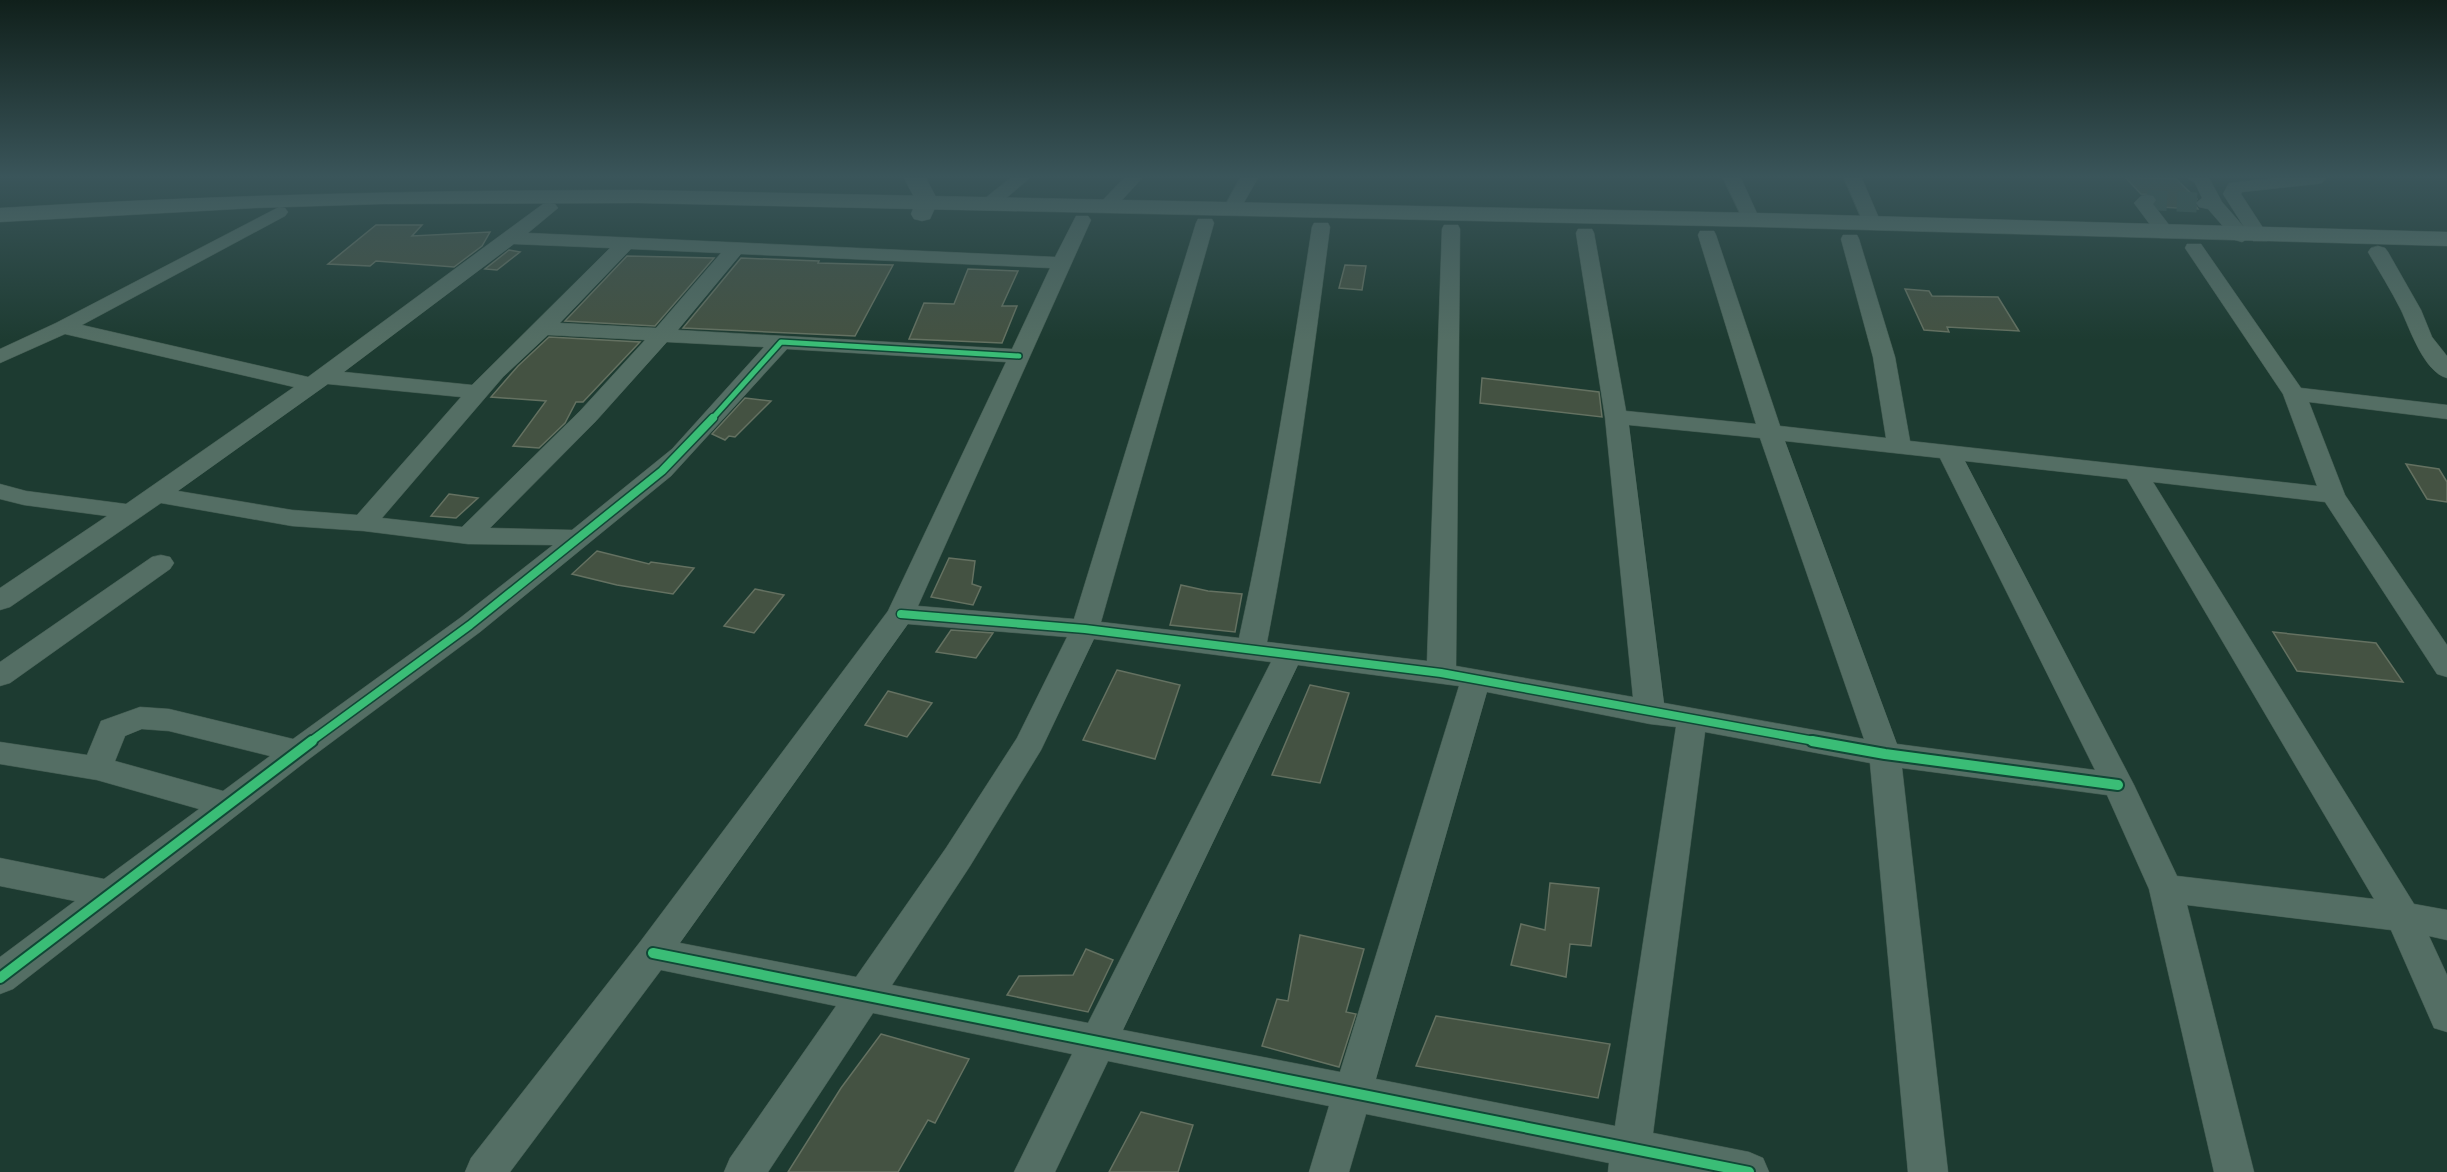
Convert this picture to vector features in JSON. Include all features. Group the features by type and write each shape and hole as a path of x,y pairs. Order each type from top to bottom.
{"highway":[{"path":"1508,231 2378,252 2446,243"},
{"path":"2069,231 2446,243"}],"street":[{"path":"0,357 63,327 244,231"},
{"path":"0,601 158,495 317,381 519,231"},
{"path":"485,1172 653,952 901,614 1062,263 1083,231"},
{"path":"744,1172 958,857 1030,742 1085,629 1203,231"},
{"path":"1251,649 1289,450 1320,231"},
{"path":"1441,673 1451,231"},
{"path":"2164,231 2167,234"},
{"path":"2244,231 2251,236"},
{"path":"2249,231 2251,236"},
{"path":"1585,233 1616,417 1650,712"},
{"path":"1707,235 1770,432 1885,754 1928,1172"},
{"path":"510,238 1062,263"},
{"path":"1850,239 1884,357 1900,448"},
{"path":"364,523 495,372 543,328 626,243"},
{"path":"468,536 588,416 661,336 736,248"},
{"path":"2194,248 2294,394 2333,495 2442,654"},
{"path":"2378,252 2411,310 2422,338 2447,371"},
{"path":"63,327 317,381 477,392"},
{"path":"543,328 1019,356"},
{"path":"0,978 298,751 470,625 578,538 680,454 781,342"},
{"path":"2294,394 2447,412"},
{"path":"1616,417 2333,495"},
{"path":"1948,452 2118,785 2166,889 2234,1172"},
{"path":"2135,472 2403,917 2447,1016"},
{"path":"0,491 24,498 131,512"},
{"path":"158,495 292,518 364,523 468,536 578,538"},
{"path":"0,676 161,563"},
{"path":"901,614 1085,629 1251,649 1288,656 1441,673 1885,754 2118,785"},
{"path":"1034,1172 1288,656"},
{"path":"1329,1172 1476,680"},
{"path":"97,768 112,729 140,718 169,720 298,751"},
{"path":"1630,1159 1692,719"},
{"path":"0,753 97,768 229,805"},
{"path":"0,872 108,894"},
{"path":"2166,889 2403,917 2447,925"},
{"path":"653,952 1353,1094 1630,1159 1749,1172"}],"building":[{"path":"369,231 417,231 412,236 490,232 482,246 454,267 376,261 370,266 328,264"},
{"path":"509,250 520,252 497,270 485,269"},
{"path":"627,256 714,258 655,326 565,321"},
{"path":"741,258 893,265 855,336 683,328"},
{"path":"1345,265 1366,266 1362,290 1339,288"},
{"path":"968,269 1018,271 1002,306 1017,306 1002,343 909,339 924,303 954,304"},
{"path":"1905,289 1929,291 1932,296 1998,297 2019,331 1947,327 1949,332 1924,330"},
{"path":"549,337 640,342 583,402 576,402 565,423 539,448 513,446 546,401 491,397 518,366"},
{"path":"1482,378 1599,392 1602,417 1480,403"},
{"path":"745,398 771,401 735,437 729,436 725,440 712,434"},
{"path":"2406,464 2439,469 2447,482 2447,502 2427,499"},
{"path":"449,494 478,498 456,518 431,516"},
{"path":"597,551 649,564 651,562 694,568 673,594 617,585 572,574"},
{"path":"949,558 975,561 972,584 981,587 973,605 931,597"},
{"path":"1181,585 1208,591 1242,594 1235,632 1170,625"},
{"path":"755,589 784,595 754,633 724,626"},
{"path":"951,630 993,633 976,658 936,652"},
{"path":"2273,632 2376,643 2403,682 2297,671"},
{"path":"1117,670 1180,685 1155,759 1083,740"},
{"path":"1310,685 1349,693 1320,783 1272,775"},
{"path":"888,691 932,703 907,737 865,725"},
{"path":"1550,883 1599,888 1591,946 1570,944 1566,977 1511,965 1521,924 1545,930"},
{"path":"1300,935 1364,949 1346,1012 1356,1014 1339,1067 1262,1046 1277,999 1288,1001"},
{"path":"1086,949 1113,960 1088,1012 1007,995 1019,976 1073,975"},
{"path":"1436,1016 1610,1044 1598,1098 1416,1066"},
{"path":"881,1034 969,1059 935,1123 928,1120 898,1172 788,1172 841,1088"},
{"path":"1141,1112 1193,1125 1178,1172 1109,1172"}],"cycle path":[{"path":"0,978 298,751 470,625 662,471 781,342 1019,356"},
{"path":"901,614 1085,629 1441,673 1885,754 2118,785"},
{"path":"653,953 1749,1172"}]}
